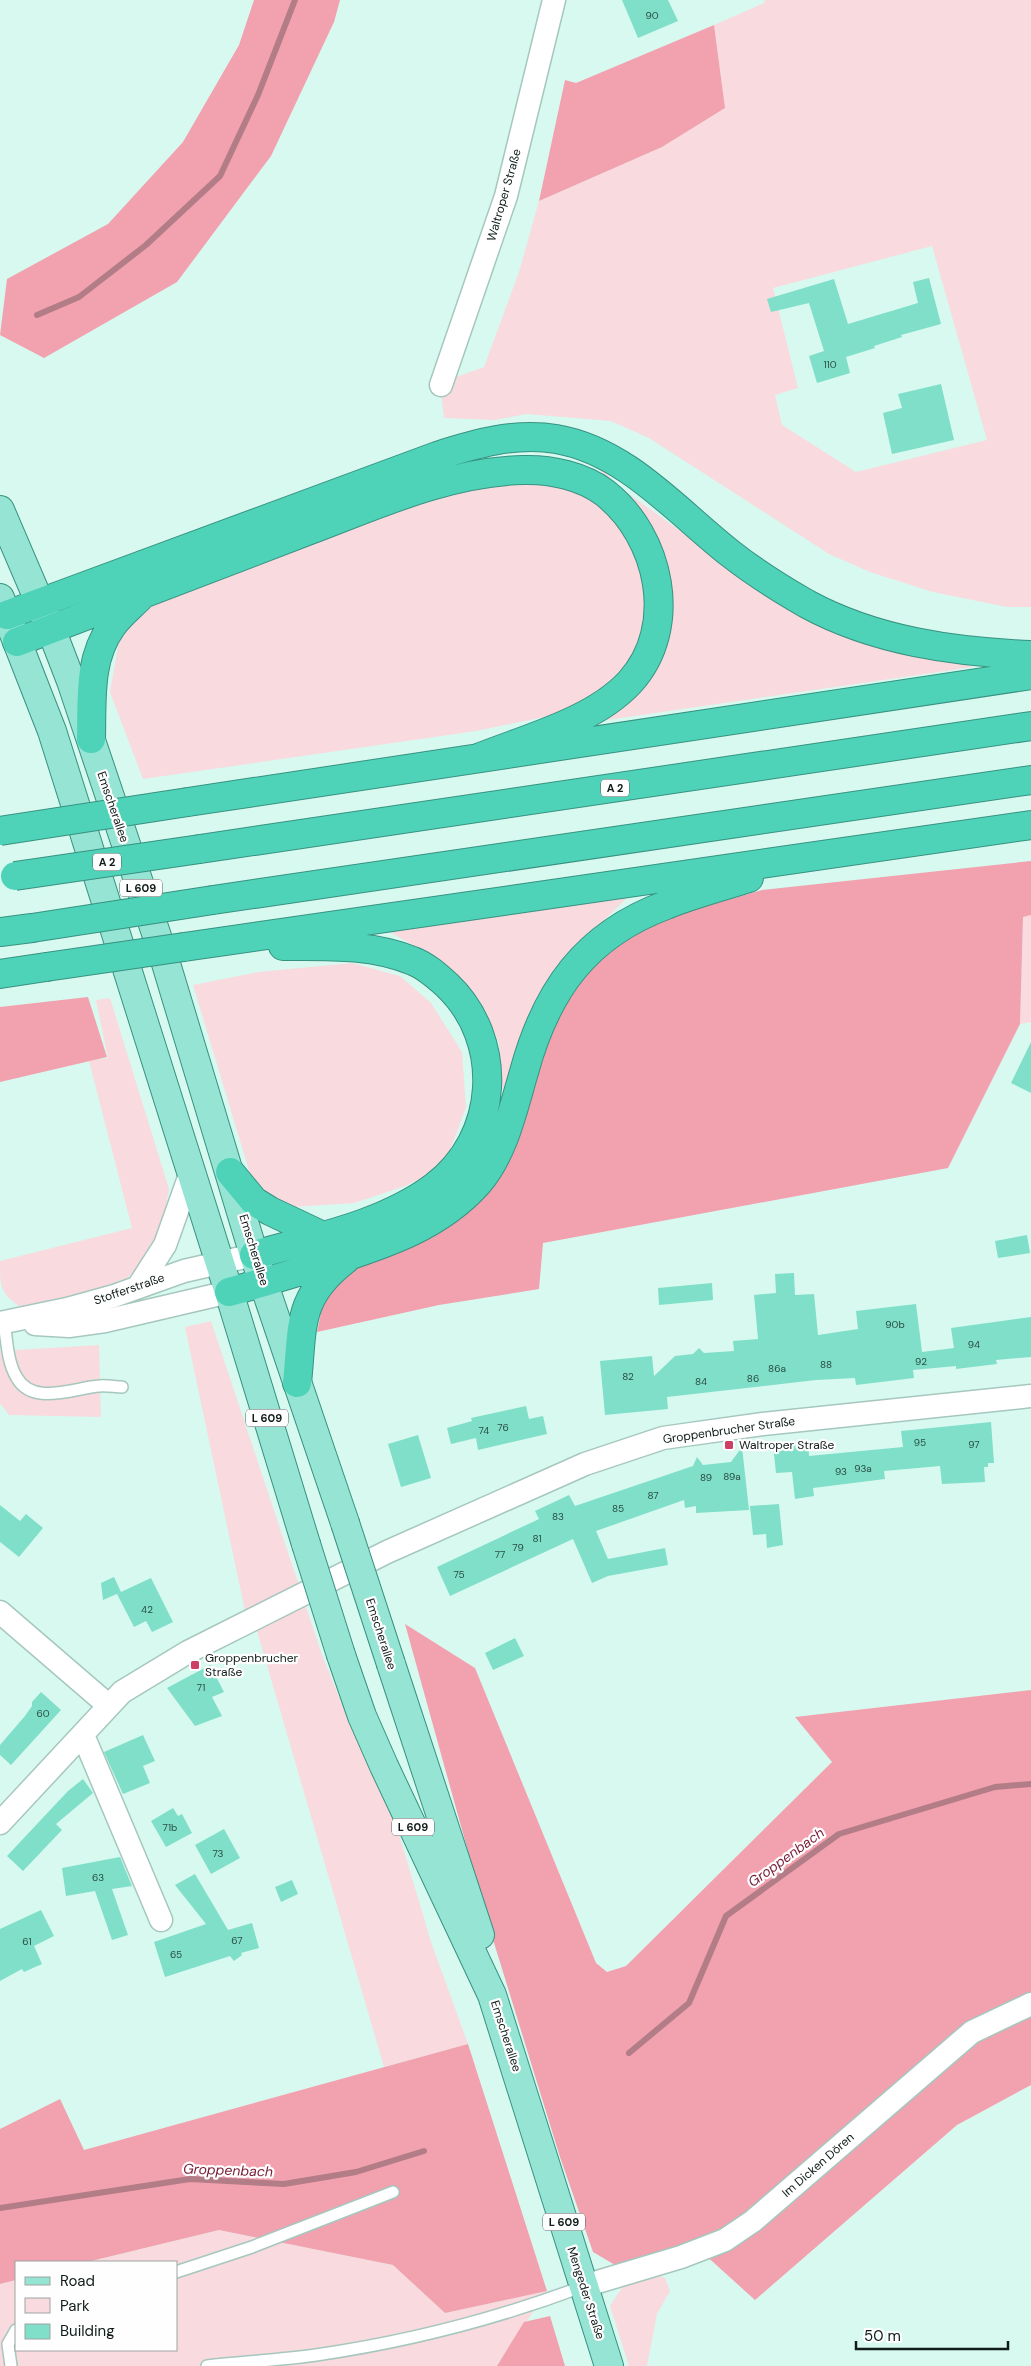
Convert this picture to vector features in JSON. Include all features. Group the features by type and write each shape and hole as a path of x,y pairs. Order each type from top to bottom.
{"highway":[{"path":"4,607 40,604 468,446 500,440 556,439 593,449 641,479 730,554 762,577 809,605 854,624 906,641 1002,654 1031,655"},
{"path":"17,642 147,591 435,484 486,472 527,469 571,475 604,492 624,512 643,538 653,561 658,585 659,610 655,636 645,661 631,680 609,702 579,719 478,758"},
{"path":"91,739 93,675 98,652 112,626 147,591"},
{"path":"0,831 1031,675"},
{"name":"A 2","path":"7,877 1031,726"},
{"path":"0,932 1031,780"},
{"path":"225,944 824,854 1031,825"},
{"path":"230,1292 383,1245 428,1224 458,1203 479,1182 496,1153 512,1117 531,1046 548,1005 583,956 600,941 628,923 665,905 824,854"},
{"path":"0,974 184,946 225,944 349,947 383,951 415,961 438,976 454,992 472,1014 483,1041 488,1072 485,1108 474,1139 456,1164 435,1187 402,1206 322,1236 254,1255"},
{"path":"230,1172 254,1201 270,1211 322,1236"},
{"path":"297,1383 304,1314 310,1296 333,1269 352,1255"}],"main road":[{"name":"Emscherallee","path":"0,510 51,629 91,739 164,957 254,1255 345,1523 483,1945 492,1995"},
{"name":"Emscherallee","path":"4,607 52,731 230,1292 306,1544 362,1716 492,1995 519,2078"},
{"name":"Mengeder Straße","path":"519,2078 609,2366"}],"street":[{"name":"Waltroper Straße","path":"441,386 506,196 554,0"},
{"path":"138,1287 165,1246 192,1172"},
{"name":"Stofferstraße","path":"2,1322 68,1309 184,1271 254,1255"},
{"name":"Stofferstraße","path":"2,1322 69,1326 105,1321 230,1292"},
{"name":"Groppenbrucher Straße","path":"0,1823 83,1735 108,1705 138,1682 252,1618 387,1552 592,1461 677,1436 763,1424 1031,1396"},
{"path":"0,1612 108,1705"},
{"path":"83,1735 161,1920"},
{"name":"Im Dicken Dören","path":"584,2286 682,2257 725,2240 754,2220 972,2032 1031,2004"}],"lane":[{"path":"2,1322 11,1363 17,1379 25,1387 36,1393 70,1391 101,1385 122,1387"},
{"path":"178,2271 252,2247 393,2192"},
{"path":"206,2366 316,2355 366,2346 514,2309 584,2286"},
{"path":"11,2366 8,2344 15,2332"}],"green space":[{"path":"765,0 1031,0 1031,607 1007,607 933,592 870,572 829,554 649,438 611,421 527,414 495,420 444,418 440,383 484,367 519,272 539,201 662,147 725,108 714,25 764,3","holes":["932,246 987,440 856,472 782,425 775,395 798,388 773,288"]},
{"path":"601,469 622,489 758,587 973,667 593,722 573,711 476,731 143,779 110,692 121,630 151,595 486,472 604,491"},
{"path":"637,888 591,933 515,1078 503,1094 499,1043 484,1009 462,980 428,954 376,924"},
{"path":"1031,915 1031,1022 1020,1024 1023,916"},
{"path":"352,963 400,976 431,1003 462,1052 466,1107 449,1153 428,1175 405,1186 354,1203 292,1207 254,1187 193,985 258,972"},
{"path":"110,998 169,1189 161,1232 147,1259 125,1280 98,1292 22,1308 5,1294 0,1278 0,1261 132,1228 89,1061 108,1058 96,1000"},
{"path":"211,1321 321,1652 347,1717 396,1824 431,1942 468,2044 384,2067 255,1624 245,1611 185,1327"},
{"path":"99,1345 101,1417 9,1415 0,1403 0,1351"},
{"path":"219,2230 393,2265 445,2313 547,2291 497,2366 0,2366 0,2284 15,2280 15,2351 178,2351 178,2261 91,2261"},
{"path":"655,2274 665,2278 670,2291 657,2314 647,2366 629,2366 610,2306 625,2283"}],"shaded area":[{"path":"254,0 340,0 334,22 271,156 177,282 44,358 0,335 7,279 108,224 183,142 239,45"},
{"path":"714,25 725,108 662,147 539,201 565,80 576,83"},
{"path":"1031,861 1031,915 1023,917 1020,1024 948,1168 543,1243 539,1289 439,1305 317,1332 324,1298 355,1269 447,1225 487,1194 510,1157 559,1011 579,979 607,949 668,917 762,890"},
{"path":"88,997 107,1057 0,1082 0,1007"},
{"path":"405,1624 475,1668 596,1963 607,1972 626,1966 832,1762 795,1717 1031,1690 1031,2085 957,2125 755,2300 692,2243 615,2265 593,2252 560,2157 487,1920"},
{"path":"468,2044 547,2291 445,2313 393,2265 219,2230 91,2261 15,2261 15,2280 0,2284 0,2129 60,2099 84,2150"},
{"path":"550,2316 565,2366 497,2366 524,2322"}],"building":[{"path":"622,0 668,0 678,21 638,38"},
{"path":"929,278 941,324 901,335 902,337 874,346 875,348 846,357 850,373 817,383 809,356 824,351 809,303 771,312 767,299 834,279 848,324 918,303 913,282"},
{"path":"941,384 954,440 892,454 883,413 902,408 898,394"},
{"path":"1031,1042 1031,1093 1011,1083"},
{"path":"1027,1235 1030,1253 998,1258 995,1241"},
{"path":"794,1273 795,1295 814,1294 818,1335 858,1329 856,1311 916,1304 922,1352 954,1348 951,1328 1031,1317 1031,1357 996,1360 997,1364 956,1369 956,1366 913,1370 914,1378 856,1385 855,1378 816,1380 667,1397 668,1409 605,1415 600,1361 652,1356 654,1376 675,1356 693,1354 699,1348 704,1353 734,1351 733,1341 758,1339 754,1295 776,1293 775,1274"},
{"path":"712,1283 713,1300 659,1305 658,1288"},
{"path":"526,1406 529,1419 543,1416 547,1434 478,1450 476,1438 451,1444 447,1428 472,1421 471,1418"},
{"path":"991,1422 994,1463 988,1463 988,1467 984,1467 985,1482 942,1484 940,1466 884,1471 885,1479 813,1488 814,1496 795,1499 792,1472 776,1473 773,1445 808,1441 809,1456 903,1447 901,1431"},
{"path":"418,1435 431,1478 401,1487 388,1444"},
{"path":"742,1447 749,1510 696,1513 696,1506 685,1508 684,1500 596,1531 608,1559 665,1548 668,1565 608,1576 592,1583 573,1539 450,1596 437,1567 539,1519 535,1511 569,1495 575,1506 693,1466 697,1457 703,1465 731,1462"},
{"path":"779,1504 783,1545 767,1548 766,1534 753,1535 750,1506"},
{"path":"0,1505 20,1521 26,1514 43,1528 19,1557 0,1542"},
{"path":"114,1577 121,1592 151,1578 173,1622 152,1632 146,1621 134,1627 117,1594 119,1593 103,1600 101,1583"},
{"path":"515,1638 524,1656 493,1670 485,1653"},
{"path":"210,1665 224,1692 212,1697 222,1716 195,1726 167,1688"},
{"path":"41,1692 61,1710 11,1765 0,1755 0,1745 25,1716 32,1706 32,1702"},
{"path":"143,1735 155,1761 143,1766 150,1783 123,1794 104,1752"},
{"path":"83,1779 93,1793 56,1824 62,1830 23,1871 7,1856 68,1791"},
{"path":"173,1808 178,1816 182,1814 192,1833 166,1847 151,1821"},
{"path":"224,1829 240,1858 211,1874 195,1845"},
{"path":"120,1857 132,1886 112,1889 128,1935 112,1940 95,1891 66,1896 62,1868"},
{"path":"195,1874 228,1930 252,1923 259,1948 241,1953 242,1955 234,1961 230,1956 165,1977 154,1942 206,1924 175,1885"},
{"path":"292,1880 298,1894 281,1902 275,1887"},
{"path":"41,1910 54,1936 34,1946 42,1964 24,1972 22,1969 0,1981 0,1929"}],"waterway":[{"path":"37,315 79,297 146,245 220,176 258,95 295,0"},
{"name":"Groppenbach","path":"629,2053 689,2003 726,1916 839,1834 995,1787 1031,1784"},
{"name":"Groppenbach","path":"0,2208 190,2179 284,2184 356,2172 424,2151"}],"place":[{"name":"Waltroper Straße","path":"729,1445"},
{"name":"Groppenbrucher Straße","path":"195,1665"}]}
